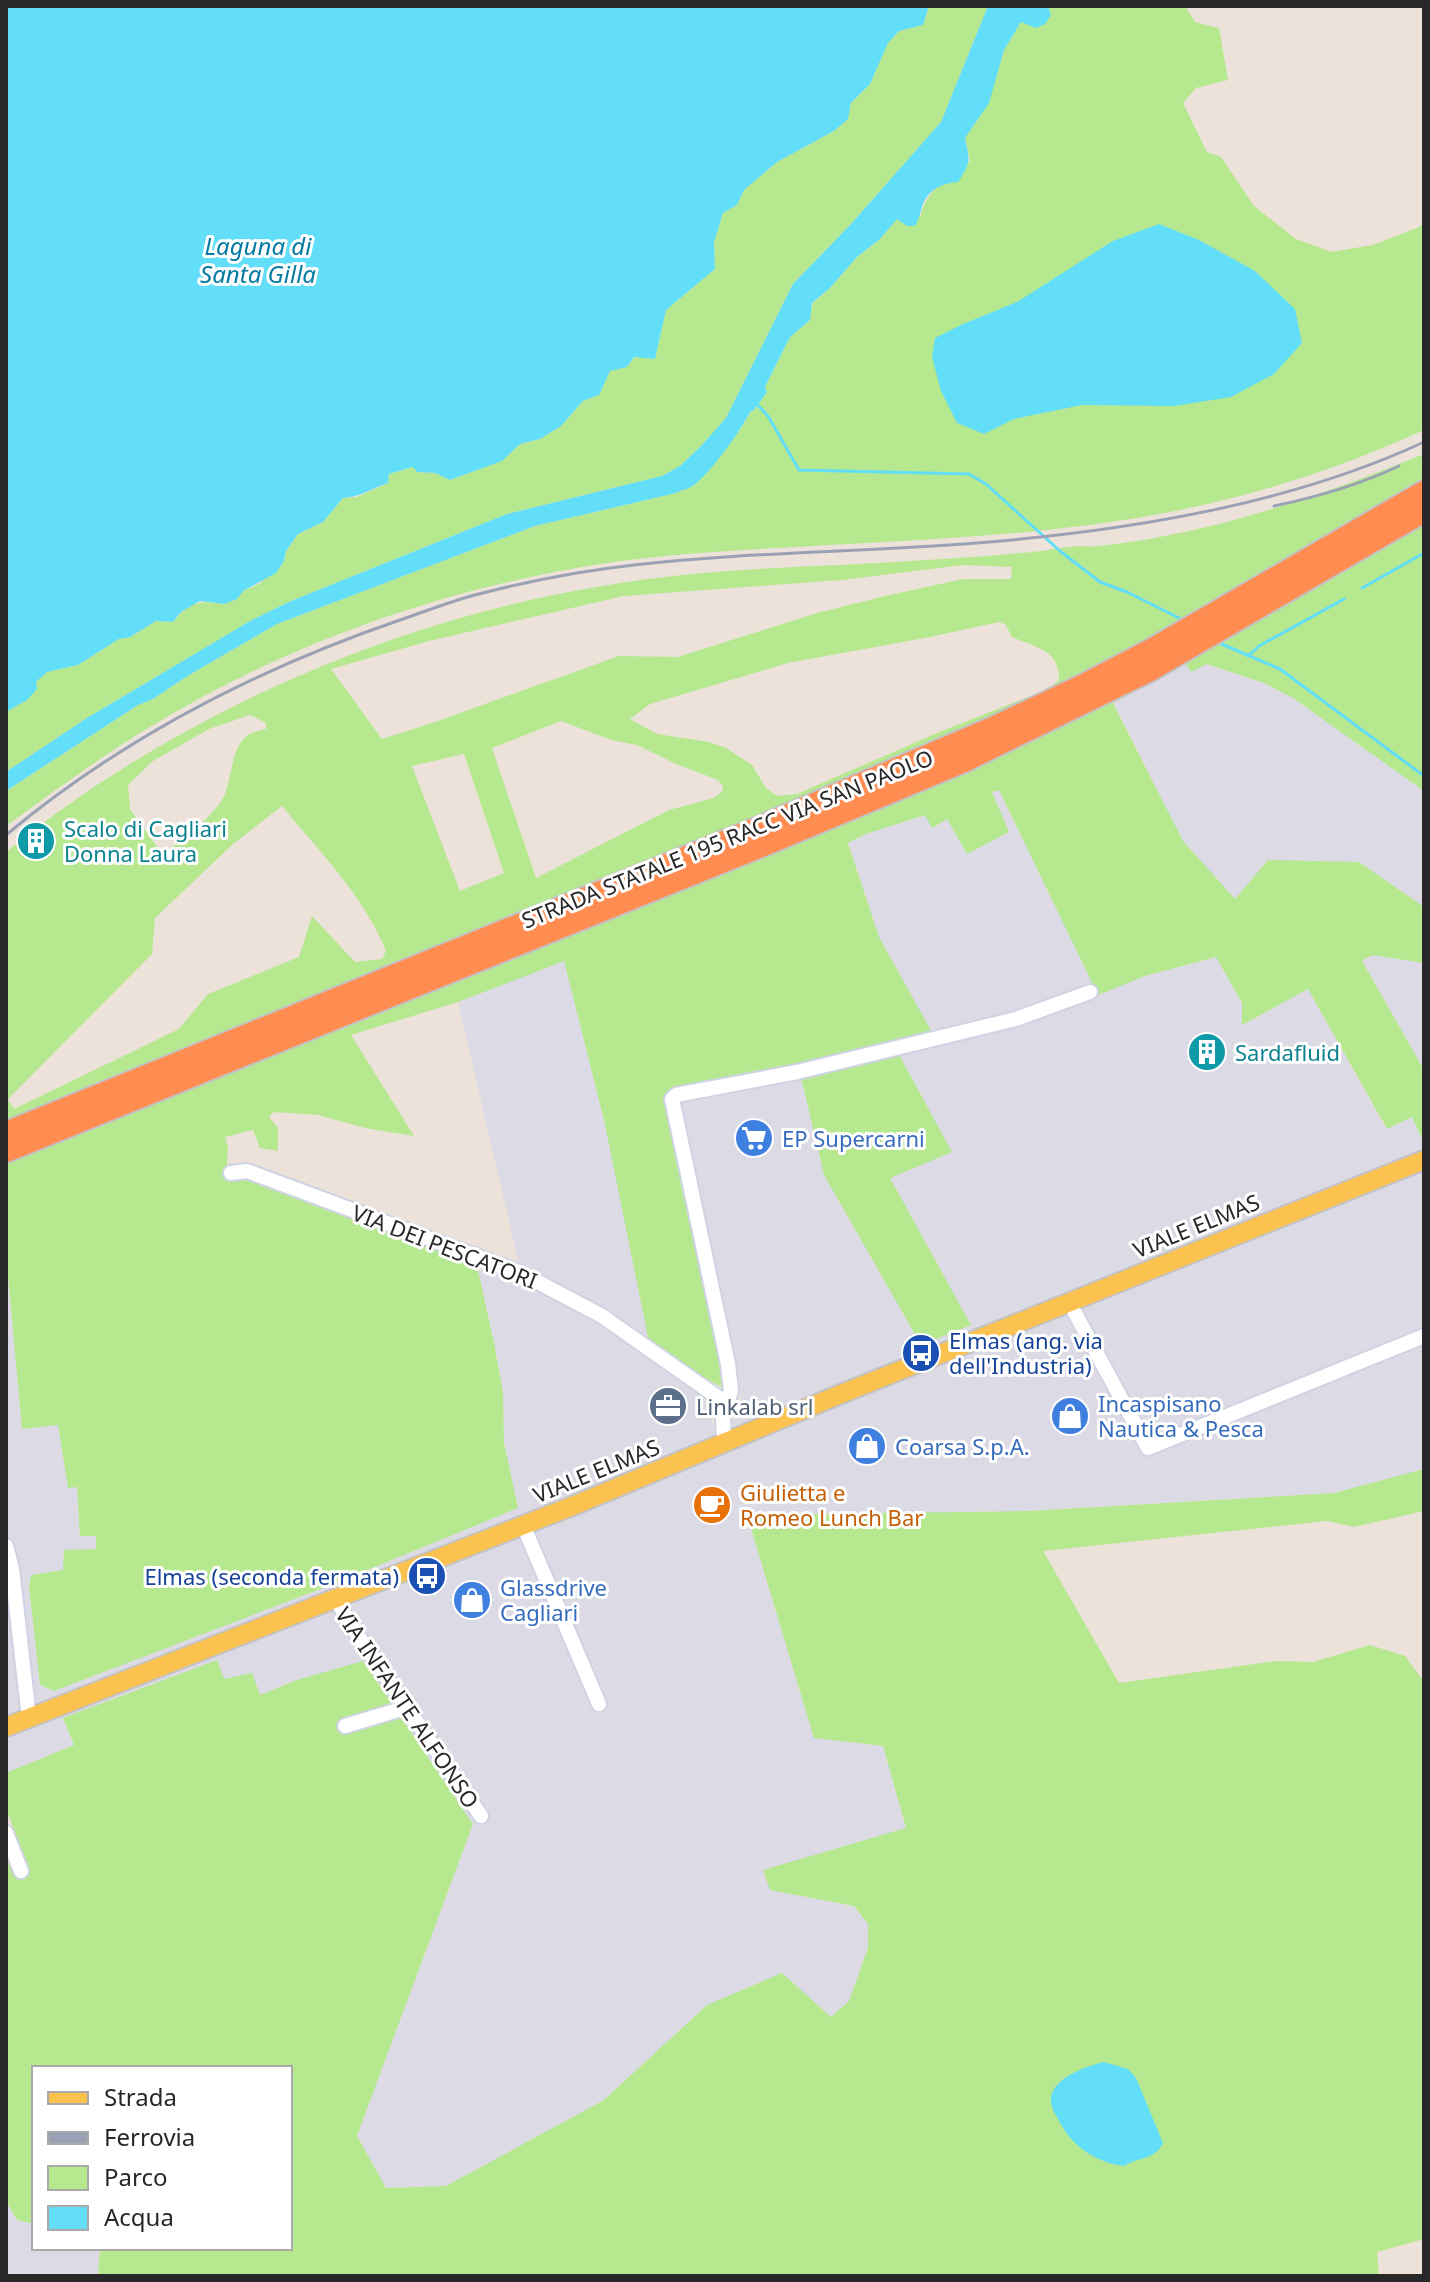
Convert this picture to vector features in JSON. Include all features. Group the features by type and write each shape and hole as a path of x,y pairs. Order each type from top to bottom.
{"highway":[{"name":"STRADA STATALE 195 RACC VIA SAN PAOLO","path":"6,1133 756,829 995,727 1086,694 1153,649 1424,492"},
{"name":"STRADA STATALE 195 RACC VIA SAN PAOLO","path":"6,1151 964,761 1086,694 1267,603 1424,511"}],"main road":[{"name":"VIALE ELMAS","path":"6,1727 523,1525 1424,1160"}],"street":[{"path":"724,1442 723,1419 731,1390 728,1364 672,1099 676,1095 797,1072 1016,1019 1090,992"},
{"name":"VIA DEI PESCATORI","path":"231,1173 247,1171 519,1272 602,1316 726,1403"},
{"path":"1069,1302 1148,1448 1424,1336"},
{"path":"523,1525 599,1704"},
{"path":"6,1546 12,1569 29,1718"},
{"name":"VIA INFANTE ALFONSO","path":"335,1598 481,1816"},
{"path":"345,1726 408,1707"},
{"path":"6,1833 21,1871"}],"shaded area":[{"path":"1185,662 1206,664 1264,683 1293,698 1424,791 1424,907 1359,862 1235,900 1183,841 1112,700"},
{"path":"999,790 1098,994 1145,976 1217,957 1242,1003 1242,1024 1308,989 1386,1129 1412,1117 1424,1143 1424,1469 1334,1493 989,1513 747,1516 814,1738 883,1745 906,1829 770,1890 854,1906 869,1924 868,1948 849,2001 832,2017 707,2005 604,2100 446,2186 386,2188 357,2136 473,1824 297,1680 260,1695 224,1679 217,1661 63,1719 74,1745 6,1773 6,1255 22,1428 58,1425 68,1487 77,1487 80,1536 96,1535 96,1549 64,1551 64,1570 31,1575 29,1587 40,1685 54,1691 336,1583 518,1508 504,1443 503,1392 476,1261 522,1277 458,1002 564,960 604,1120 714,1428 744,1415 677,1100 801,1077 824,1175 921,1345 971,1325 889,1178 951,1152 897,1053 932,1034 879,937 848,842 926,815 947,819 967,853 992,792"},
{"path":"1372,955 1424,963 1424,1070 1362,961"},
{"path":"6,2201 17,2220 32,2224 32,2250 100,2250 98,2276 6,2276"}],"green space":[{"path":"929,6 988,6 941,122 793,284 726,418 680,466 662,476 507,514 291,601 250,621 87,718 6,772 6,712 27,700 36,682 47,672 78,665 119,639 130,637 156,621 173,622 196,604 224,604 259,584 284,561 286,551 298,534 323,522 343,498 357,497 388,483 389,474 414,467 417,472 435,473 450,480 501,461 520,444 540,439 561,426 583,401 599,395 610,370 627,367 634,357 655,359 666,310 715,269 714,241 723,213 737,205 744,190 777,162 834,131 847,119 851,103 870,84 888,43 899,31 923,25"},
{"path":"1048,6 1185,6 1195,22 1219,28 1228,80 1196,88 1183,103 1207,152 1221,157 1254,206 1296,239 1331,252 1373,245 1424,223 1424,430 1294,480 1193,507 1118,521 995,535 639,559 576,568 464,593 354,628 249,673 130,739 6,826 6,791 138,705 277,624 535,526 676,493 693,486 767,392 765,387 790,337 810,320 812,304 857,257 880,239 897,218 921,216 933,192 970,161 965,138 997,73 1004,50 1021,22 1051,15"},
{"path":"1424,454 1424,791 1293,698 1264,683 1207,664 1191,672 1185,662 1112,701 1183,841 1235,899 1268,860 1359,862 1424,907 1424,963 1372,955 1362,961 1424,1070 1424,1143 1412,1117 1387,1129 1308,989 1242,1025 1242,1003 1216,957 1145,976 1098,995 999,790 992,792 1009,832 967,854 947,819 932,828 925,815 866,834 848,843 879,937 933,1034 672,1092 724,1372 724,1388 694,1373 649,1342 604,1120 564,961 458,1002 351,1035 414,1136 365,1128 318,1115 274,1112 269,1117 278,1128 278,1151 260,1148 253,1130 225,1137 228,1147 226,1181 250,1179 476,1261 503,1392 504,1443 518,1508 336,1583 54,1691 40,1685 29,1587 31,1575 63,1570 64,1550 96,1549 96,1536 80,1536 77,1487 68,1488 58,1425 22,1429 6,1255 6,1163 752,857 884,765 6,1124 6,852 73,801 145,755 220,713 298,676 379,644 461,618 544,597 664,577 980,556 1141,540 1224,523 1385,470","holes":["963,565 1012,567 1011,579 963,579 881,597 817,613 678,657 619,656 382,739 331,669 429,641 624,596 842,580","999,622 1006,625 1012,637 1051,656 1059,680 1048,689 797,794 777,796 766,788 752,765 726,748 709,742 657,734 630,719 650,704 788,663","250,715 266,723 266,729 242,740 225,794 215,809 187,836 161,852 130,809 128,785 153,761 209,729","561,721 611,740 637,745 718,780 723,787 714,798 669,810 536,878 492,748","464,754 504,873 460,891 412,766","282,806 366,911 386,951 382,959 355,962 312,916 299,957 208,994 179,1029 14,1109 8,1099 152,954 155,918 233,844"]},
{"path":"897,1051 952,1152 890,1178 971,1325 921,1345 824,1175 801,1077"},
{"path":"1424,1469 1424,1511 1354,1527 1327,1521 1043,1551 1119,1683 1275,1661 1313,1662 1370,1645 1405,1656 1424,1682 1424,2239 1377,2252 1379,2276 98,2276 100,2250 292,2250 292,2066 32,2066 32,2224 17,2220 6,2201 6,1844 18,1841 6,1808 6,1773 74,1745 63,1718 217,1660 224,1679 252,1673 260,1695 297,1680 363,1661 473,1824 357,2136 386,2188 446,2186 604,2100 707,2005 782,1973 831,2017 849,2001 868,1948 868,1924 854,1906 770,1890 763,1870 906,1828 883,1746 814,1738 747,1515 1029,1511 1334,1493"}],"water":[{"name":"Laguna di Santa Gilla","path":"6,6 929,6 923,25 899,31 888,43 870,84 851,103 848,119 834,131 777,162 744,190 737,205 723,213 714,242 715,269 666,310 655,359 634,357 627,367 610,371 599,395 583,401 561,426 540,439 520,444 502,461 450,480 435,473 417,472 413,467 389,474 388,483 343,498 323,522 298,534 276,573 243,591 237,599 224,604 200,601 181,612 173,622 156,621 130,637 119,639 78,665 47,672 36,682 37,689 27,700 6,712"},
{"path":"988,6 1048,6 1051,15 1045,24 1036,28 1021,22 1004,50 989,103 965,138 968,161 962,176 958,182 931,192 924,201 915,226 907,226 897,219 812,303 810,320 790,337 765,387 767,392 717,461 694,485 676,493 535,526 277,624 138,705 6,791 6,772 87,718 250,621 291,601 507,514 662,476 680,466 726,418 793,284 941,122"},
{"path":"1159,224 1199,240 1255,271 1295,309 1302,343 1274,374 1231,397 1174,406 1082,405 1014,419 984,434 957,423 941,391 932,357 935,338 1017,302 1113,241"},
{"path":"1104,2062 1128,2069 1136,2078 1163,2143 1151,2155 1124,2166 1103,2161 1076,2144 1062,2127 1051,2103 1052,2093 1067,2077"}],"waterway":[{"path":"756,403 768,416 799,470 969,474 986,484 1060,551 1100,582 1183,620"},
{"path":"1362,588 1424,553"},
{"path":"1248,656 1259,646 1344,599"},
{"path":"1217,642 1280,669 1424,776"}],"railway":[{"path":"6,835 96,767 144,737 243,684 347,639 471,596 593,570 634,565 1001,541 1163,520 1323,481 1424,442"},
{"path":"1274,506 1338,490 1399,466"}],"place":[{"name":"Scalo di Cagliari Donna Laura","path":"36,841"},
{"name":"Sardafluid","path":"1207,1052"},
{"name":"EP Supercarni","path":"754,1138"},
{"name":"Elmas (ang. via dell'Industria)","path":"921,1353"},
{"name":"Linkalab srl","path":"668,1406"},
{"name":"Incaspisano Nautica & Pesca","path":"1070,1416"},
{"name":"Coarsa S.p.A.","path":"867,1446"},
{"name":"Giulietta e Romeo Lunch Bar","path":"712,1505"},
{"name":"Elmas (seconda fermata)","path":"427,1576"},
{"name":"Glassdrive Cagliari","path":"472,1600"}]}
